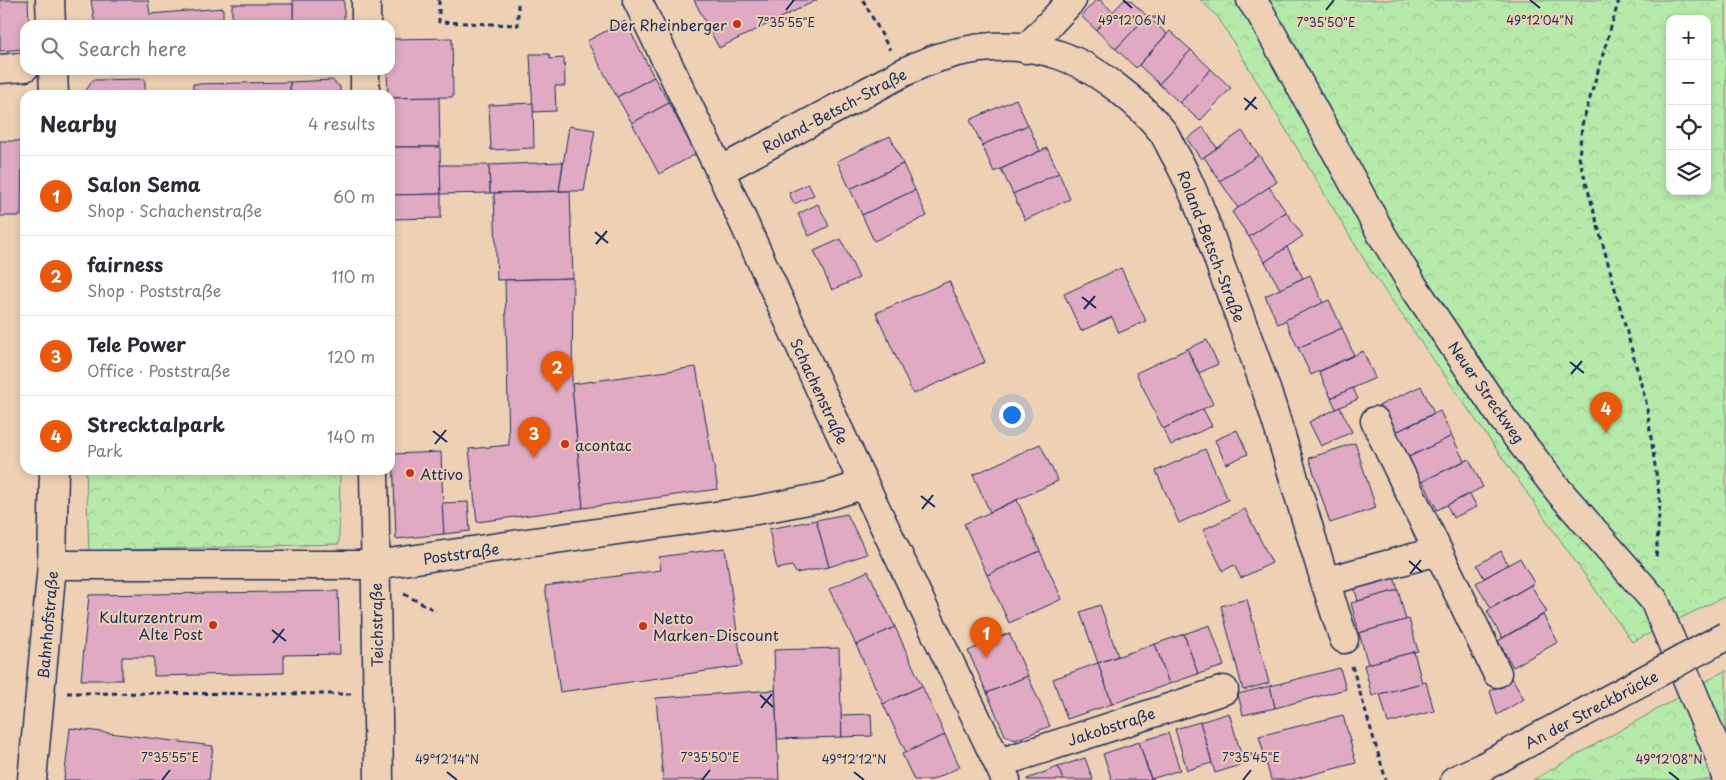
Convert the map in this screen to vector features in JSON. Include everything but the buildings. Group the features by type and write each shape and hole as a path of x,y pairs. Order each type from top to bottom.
{"street":[{"path":"50,0 51,20"},
{"path":"366,0 366,20"},
{"name":"Schachenstraße","path":"637,0 720,171 864,484 1002,772"},
{"path":"1026,49 1072,0"},
{"name":"Neuer Streckweg","path":"1250,0 1261,14 1377,227 1414,287 1516,435 1558,490 1654,600 1719,755 1726,777"},
{"name":"Roland-Betsch-Straße","path":"720,171 902,72 943,55 973,48 1005,47 1056,54 1109,82 1137,105 1164,134 1192,186 1271,403 1324,582 1344,639"},
{"path":"0,69 20,67"},
{"path":"53,75 54,90"},
{"path":"365,75 365,90"},
{"path":"1375,421 1497,673"},
{"name":"Bahnhofstraße","path":"32,780 52,565 54,475"},
{"name":"Teichstraße","path":"374,475 379,780"},
{"name":"Poststraße","path":"52,565 375,565 757,510 828,496 864,484"},
{"path":"1324,582 1438,551"},
{"name":"An der Streckbrücke","path":"1455,780 1483,767 1726,636"},
{"name":"Jakobstraße","path":"1002,772 1224,690"}],"path":[{"path":"439,0 439,22 518,24 518,0"},
{"path":"863,0 902,72"},
{"path":"1620,0 1582,125 1579,157 1646,402 1660,501 1654,600"},
{"path":"398,591 436,611"},
{"path":"1344,639 1386,780"},
{"path":"41,693 377,694"}],"green space":[{"path":"1200,0 1726,0 1726,596 1632,642 1371,271 1218,17"},
{"path":"86,475 340,475 339,544 89,551"},
{"path":"1726,670 1726,780 1533,780"}],"place":[{"name":"Der Rheinberger","path":"737,24"},
{"name":"fairness","path":"557,392"},
{"name":"Strecktalpark","path":"1606,433"},
{"name":"acontac","path":"565,444"},
{"name":"Tele Power","path":"534,458"},
{"name":"Attivo","path":"410,473"},
{"name":"Kulturzentrum Alte Post","path":"213,625"},
{"name":"Netto Marken-Discount","path":"643,626"},
{"name":"Salon Sema","path":"986,658"}]}
